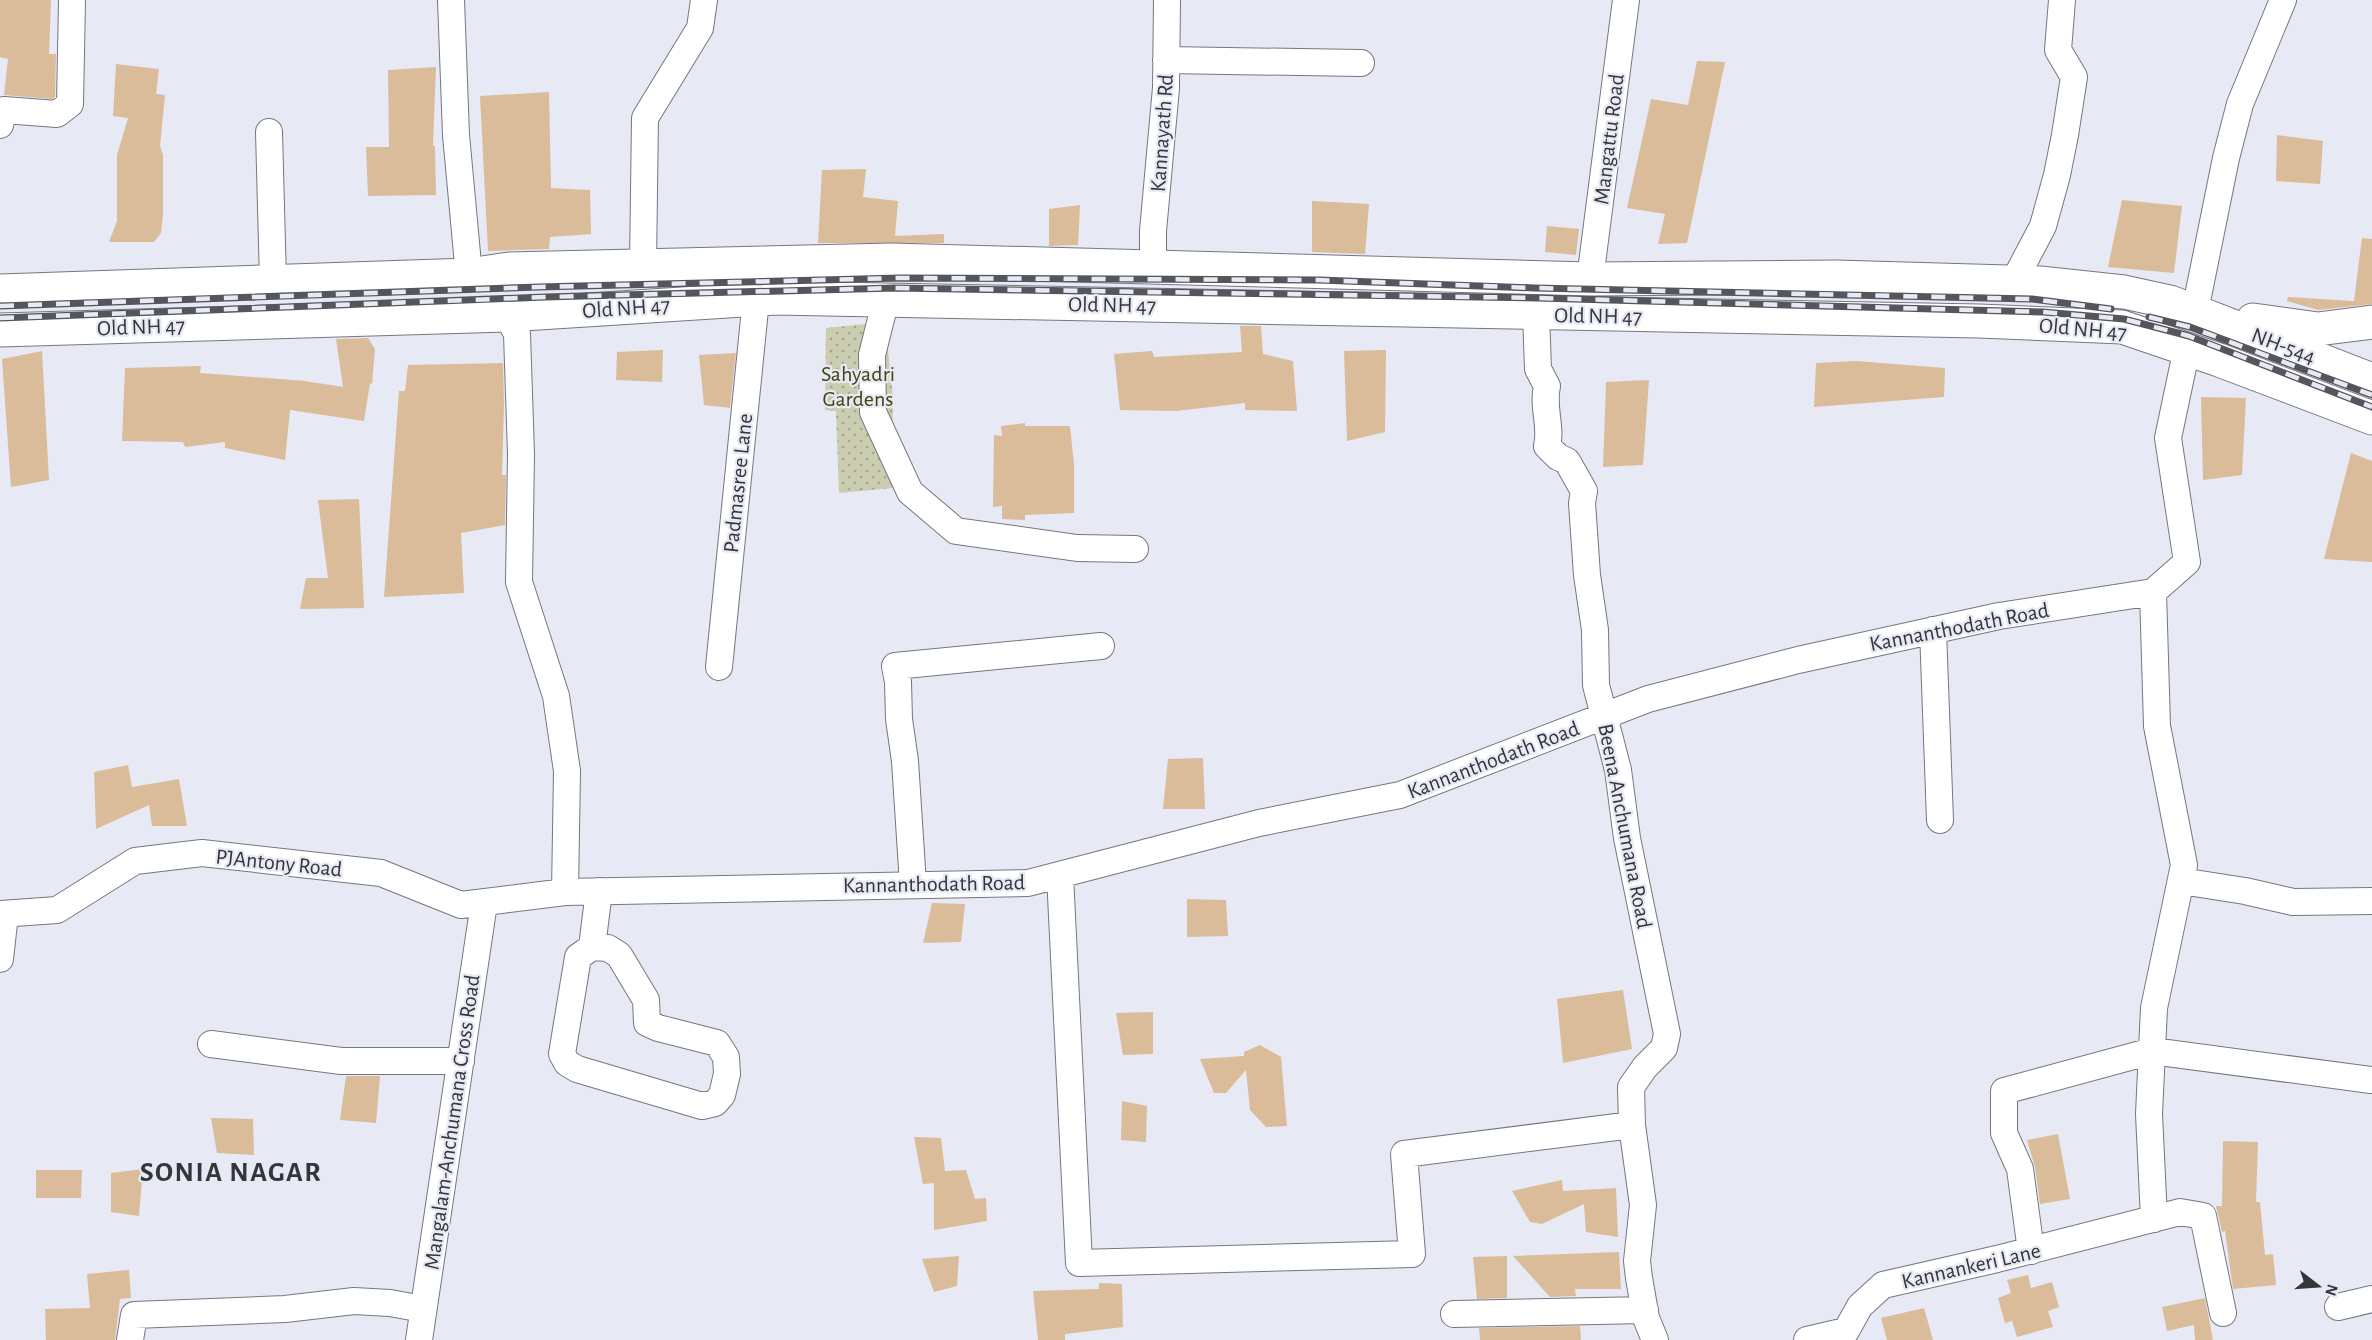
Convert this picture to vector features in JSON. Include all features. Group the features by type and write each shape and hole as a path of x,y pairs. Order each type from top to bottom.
{"main road":[{"name":"Old NH 47","path":"0,291 470,275 509,269 892,261 1590,279 1836,277 2040,283 2124,292 2170,302 2195,311"},
{"path":"766,299 778,263"},
{"path":"1835,319 1836,277"},
{"name":"Old NH 47","path":"0,330 507,315 766,299 886,299 1536,314 1979,321 2122,327 2219,360"},
{"path":"2195,311 2318,329 2372,322"},
{"name":"NH-544","path":"2195,311 2372,380"},
{"name":"NH-544","path":"2219,360 2372,418"}],"street":[{"path":"0,125 3,110 57,114 70,104 72,0"},
{"path":"451,0 456,135 470,275"},
{"path":"643,266 645,118 700,28 705,0"},
{"name":"Kannayath Rd","path":"1153,267 1153,231 1166,88 1167,0"},
{"name":"Mangattu Road","path":"1590,279 1626,0"},
{"path":"2013,283 2043,226 2065,135 2074,77 2058,50 2062,0"},
{"path":"2195,311 2226,158 2240,104 2283,0"},
{"path":"1166,60 1361,63"},
{"path":"268,132 273,281"},
{"name":"Padmasree Lane","path":"719,667 766,299"},
{"path":"886,299 872,355 873,412 910,492 956,531 1077,548 1135,549"},
{"name":"Beena Anchumana Road","path":"1536,314 1538,369 1547,386 1544,399 1549,439 1547,447 1558,457 1567,461 1584,492 1582,503 1587,575 1595,630 1596,685 1618,770 1639,902 1667,1034 1664,1048 1645,1067 1631,1087 1632,1125 1643,1205 1637,1261 1646,1318 1655,1340"},
{"path":"507,315 517,334 521,454 519,582 556,696 567,771 565,892"},
{"path":"2154,1218 2149,1113 2154,1008 2184,865 2157,726 2153,592 2187,561 2168,438 2187,348"},
{"name":"Kannanthodath Road","path":"565,892 1028,883 1259,823 1400,795 1648,699 1786,663 1999,616 2153,592"},
{"path":"1933,630 1940,820"},
{"path":"913,884 905,761 898,718 898,682 895,666 1101,646"},
{"name":"PJAntony Road","path":"2,914 57,910 135,861 202,853 381,873 461,905 565,892"},
{"path":"1060,875 1079,1263 1412,1254 1404,1154 1632,1125"},
{"path":"2181,881 2245,891 2293,902 2372,901"},
{"path":"592,947 608,948 619,955 646,1000 647,1023 717,1043 726,1057 727,1074 722,1095 715,1103 702,1106 577,1069 567,1063 562,1054 579,957 592,947 599,891"},
{"name":"Mangalam-Anchumana Cross Road","path":"419,1340 484,903"},
{"path":"0,959 2,914"},
{"path":"211,1044 341,1061 460,1061"},
{"path":"2031,1251 2019,1169 2004,1133 2004,1091 2152,1051 2281,1066 2371,1080"},
{"name":"Kannankeri Lane","path":"1807,1340 1846,1331 1860,1306 1883,1285 2031,1251 2180,1212 2203,1216 2223,1313"},
{"path":"2338,1308 2372,1299"},
{"path":"130,1340 134,1316 285,1309 354,1301 390,1303 423,1309"},
{"path":"1454,1314 1645,1310"}],"green space":[{"name":"Sahyadri Gardens","path":"885,322 893,397 892,488 839,493 836,411 825,410 826,328"}],"building":[{"path":"0,0 51,0 49,54 56,54 55,97 52,99 4,95 8,59 0,57"},
{"path":"1697,61 1725,62 1687,243 1658,244 1665,214 1627,208 1651,99 1688,105"},
{"path":"116,64 159,69 156,94 165,95 160,146 163,155 163,213 161,233 154,242 109,242 117,221 117,155 128,118 113,116"},
{"path":"436,67 433,146 435,146 436,195 368,196 366,147 389,147 388,70"},
{"path":"549,92 551,188 590,190 591,234 550,237 549,249 488,251 480,96"},
{"path":"2277,135 2323,141 2320,184 2276,181"},
{"path":"866,169 863,197 898,201 895,236 944,234 944,243 818,243 822,170"},
{"path":"2122,200 2182,206 2174,273 2108,267"},
{"path":"1312,201 1369,204 1365,254 1312,252"},
{"path":"1080,205 1078,245 1049,246 1049,209"},
{"path":"1547,226 1579,229 1576,255 1545,252"},
{"path":"2362,238 2372,239 2372,304 2318,310 2287,301 2288,297 2354,301"},
{"path":"1240,326 1261,326 1263,354 1293,361 1297,411 1245,410 1245,403 1176,411 1120,410 1114,354 1152,351 1154,357 1242,352"},
{"path":"368,338 375,349 372,384 370,383 364,421 290,410 285,460 225,448 225,442 185,447 183,442 122,441 125,368 201,366 200,373 305,381 343,387 336,339"},
{"path":"663,350 662,382 616,380 617,352"},
{"path":"1386,350 1385,432 1347,441 1344,351"},
{"path":"42,351 49,480 11,487 2,359"},
{"path":"736,353 730,408 704,405 699,355"},
{"path":"1856,361 1945,368 1944,397 1814,407 1816,363"},
{"path":"503,363 502,475 506,475 505,525 461,533 464,593 384,597 399,391 405,391 408,365"},
{"path":"1649,380 1643,465 1603,467 1606,382"},
{"path":"2201,397 2246,398 2242,475 2203,480"},
{"path":"1025,423 1025,426 1070,426 1074,464 1074,513 1025,515 1025,520 1002,519 1002,506 993,507 994,435 1002,436 1001,426"},
{"path":"2351,453 2372,461 2372,562 2324,559"},
{"path":"359,499 364,608 300,609 306,578 328,578 318,500"},
{"path":"1203,758 1205,809 1163,809 1168,759"},
{"path":"128,765 132,787 179,779 187,826 152,826 149,805 96,829 94,772"},
{"path":"1187,899 1226,900 1228,936 1187,937"},
{"path":"932,903 965,904 961,942 923,943"},
{"path":"1623,990 1632,1049 1563,1063 1557,999"},
{"path":"1153,1012 1153,1054 1123,1055 1116,1013"},
{"path":"1260,1045 1281,1057 1287,1126 1266,1127 1250,1110 1246,1070 1226,1093 1214,1093 1200,1059 1244,1056 1244,1052"},
{"path":"346,1076 380,1076 376,1123 340,1120"},
{"path":"1122,1101 1147,1106 1146,1142 1121,1140"},
{"path":"211,1118 253,1119 254,1155 217,1153"},
{"path":"2058,1134 2070,1199 2040,1204 2035,1167 2027,1140"},
{"path":"914,1137 941,1138 945,1171 966,1170 975,1199 986,1198 987,1221 934,1230 934,1183 923,1184"},
{"path":"2223,1141 2258,1142 2256,1202 2260,1202 2265,1255 2273,1254 2276,1285 2233,1289 2225,1231 2222,1232 2216,1206 2222,1206"},
{"path":"143,1169 139,1216 111,1212 111,1173"},
{"path":"36,1170 82,1170 81,1198 36,1198"},
{"path":"1562,1180 1563,1191 1616,1188 1618,1237 1586,1232 1584,1204 1542,1224 1530,1222 1512,1191"},
{"path":"1619,1252 1621,1289 1575,1289 1576,1296 1550,1297 1513,1256"},
{"path":"959,1256 957,1286 934,1292 922,1259"},
{"path":"1507,1256 1507,1298 1477,1299 1473,1257"},
{"path":"129,1270 131,1298 120,1299 115,1340 46,1340 45,1309 90,1308 87,1274"},
{"path":"2028,1275 2031,1288 2052,1282 2059,1307 2048,1311 2053,1327 2017,1337 2012,1321 2005,1323 1998,1298 2011,1293 2007,1280"},
{"path":"1099,1283 1122,1284 1123,1327 1065,1334 1065,1340 1038,1340 1033,1291 1099,1289"},
{"path":"2205,1298 2213,1340 2195,1340 2194,1325 2167,1331 2162,1307"},
{"path":"1924,1308 1933,1340 1887,1340 1881,1318"},
{"path":"1580,1326 1581,1340 1480,1340 1479,1328"}],"railway":[{"path":"0,306 539,287 900,278 1319,280 1535,288 2032,299 2111,309"},
{"path":"0,318 545,297 895,288 1538,298 2043,312 2124,319 2189,336 2372,407"},
{"path":"2149,317 2190,327 2372,395"}],"district":[{"name":"SONIA NAGAR","path":"231,1171"}]}
